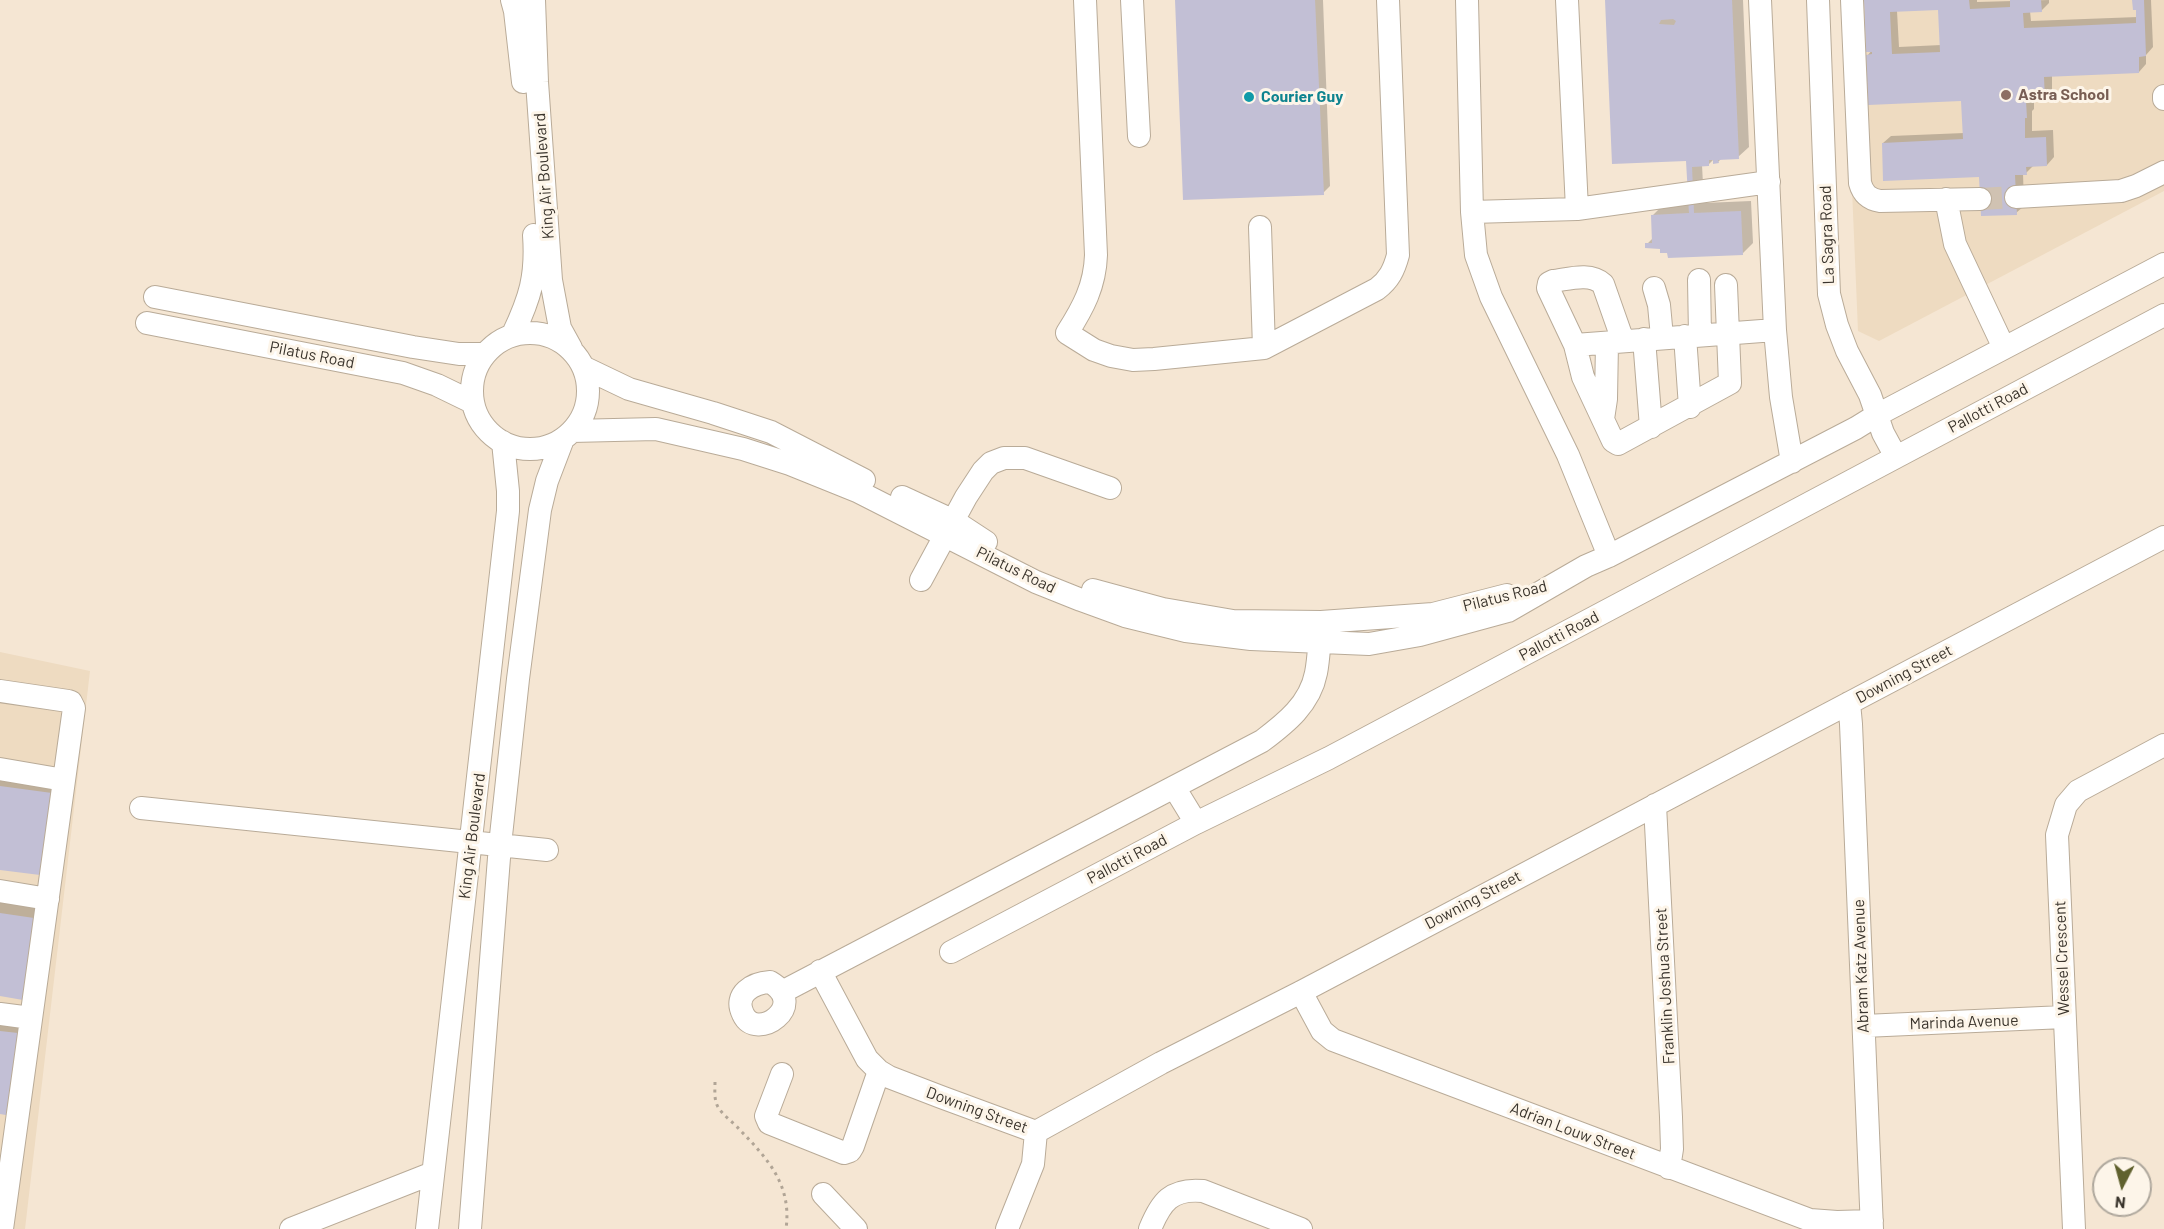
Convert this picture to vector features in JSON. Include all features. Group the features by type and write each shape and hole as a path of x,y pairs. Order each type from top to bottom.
{"street":[{"name":"King Air Boulevard","path":"512,0 522,70 535,249 534,278 523,314 513,334"},
{"name":"King Air Boulevard","path":"534,0 537,82 551,280 560,328 577,358"},
{"path":"1085,0 1096,255 1095,273 1090,293 1067,333 1094,350 1133,360 1154,360 1264,348 1377,289 1386,282 1394,269 1398,255 1388,0"},
{"path":"1132,0 1139,136"},
{"path":"1467,0 1472,212 1476,255 1483,278 1568,455 1609,556 1792,462 1876,415 2164,264"},
{"path":"1567,0 1577,209"},
{"path":"1760,0 1775,330 1781,397 1792,462"},
{"name":"La Sagra Road","path":"1818,0 1829,294 1843,342 1870,395 1882,433 1896,457"},
{"path":"1852,0 1861,188 1869,197 1880,201 1980,199"},
{"path":"2016,197 2121,191 2164,172"},
{"path":"1472,212 1577,209 1769,182"},
{"path":"1946,200 1955,244 2004,348"},
{"path":"1260,227 1264,348"},
{"path":"1651,427 1634,340 1603,284 1590,277 1549,283 1548,288 1575,345 1583,377 1613,441 1618,444 1651,427 1690,406 1730,383 1726,285"},
{"path":"1690,406 1692,335 1699,280"},
{"path":"1603,420 1606,399 1634,340 1659,305 1654,288"},
{"name":"Pilatus Road","path":"155,297 413,347 459,354 484,354"},
{"name":"Pallotti Road","path":"951,952 1196,823 1339,752 2164,315"},
{"name":"Pilatus Road","path":"147,323 403,373 437,385 472,402"},
{"path":"1575,345 1775,330"},
{"path":"530,332 552,336 577,358 588,381 588,395 585,410 567,435 540,448 527,449 502,442 489,432 478,418 472,402 471,385 475,369 484,354 497,342 513,334 530,332"},
{"name":"Pilatus Road","path":"577,358 629,389 771,432 854,475 949,529"},
{"name":"Pilatus Road","path":"567,435 656,429 743,449 790,464 984,541 1091,590 1163,609 1320,632 1433,614 1555,583 1609,556"},
{"name":"King Air Boulevard","path":"471,1218 500,845 518,679 540,510 547,481 567,435"},
{"name":"King Air Boulevard","path":"427,1229 508,511 502,442"},
{"path":"921,580 983,471 991,463 1004,458 1025,458 1110,488"},
{"name":"Downing Street","path":"820,971 867,1059 879,1071 940,1097 1036,1132 1161,1063 1301,992 2164,537"},
{"path":"782,993 820,971 1262,741 1287,722 1311,691 1316,673 1320,632"},
{"path":"0,690 71,702 74,708 31,1018 8,1126 2,1229"},
{"name":"Abram Katz Avenue","path":"1849,703 1872,1225"},
{"name":"Wessel Crescent","path":"2074,1229 2057,835 2066,805 2078,791 2164,745"},
{"path":"0,769 64,780"},
{"path":"1174,787 1196,823"},
{"name":"Franklin Joshua Street","path":"1655,805 1671,1117 1672,1149 1669,1168"},
{"path":"141,808 547,850"},
{"path":"0,891 48,898"},
{"name":"Adrian Louw Street","path":"1301,992 1322,1031 1333,1040 1810,1220 1872,1225"},
{"path":"0,1014 31,1018"},
{"name":"Marinda Avenue","path":"1864,1026 2064,1017"},
{"path":"782,1074 766,1116 769,1123 844,1153 850,1151 853,1146 879,1071"},
{"path":"1007,1229 1034,1164 1036,1132"},
{"path":"291,1229 433,1173"},
{"path":"1150,1229 1160,1208 1168,1198 1192,1190 1203,1191 1301,1229"},
{"path":"823,1194 856,1229"}],"path":[{"path":"715,1082 718,1106 756,1146 778,1177 786,1195 788,1217 786,1229"}],"shaded area":[{"name":"Astra School","path":"1844,0 2164,0 2164,191 1879,341 1858,331"},
{"path":"0,652 90,671 25,1229 0,1229"}],"building":[{"name":"Courier Guy","path":"1175,0 1315,0 1324,195 1183,200"},
{"path":"1605,0 1732,0 1739,159 1718,160 1719,163 1713,164 1713,160 1709,160 1709,166 1692,167 1694,213 1741,211 1743,255 1668,258 1667,253 1660,253 1660,249 1645,248 1645,243 1652,243 1651,215 1689,213 1686,161 1612,164","holes":["1661,20 1676,21 1674,25 1659,24"]},
{"path":"1864,0 1969,0 1970,9 2010,7 2010,0 2041,0 2042,12 2023,13 2024,28 2136,23 2136,10 2133,10 2132,0 2144,0 2146,56 2139,57 2139,73 2044,77 2045,101 2026,101 2025,138 2046,137 2047,166 2026,167 2027,175 2015,175 2017,215 1981,216 1979,177 1883,181 1882,143 1963,139 1961,101 1868,105 1866,55 1872,52 1866,52","holes":["1938,10 1940,52 1892,54 1890,12"]},
{"path":"0,786 52,793 40,875 0,870"},
{"path":"0,913 34,918 23,1000 0,996"},
{"path":"0,1031 18,1033 6,1115 0,1114"}],"tunnel":[{"path":"1980,199 2016,197"}],"place":[{"name":"Astra School","path":"2006,95"},
{"name":"Courier Guy","path":"1249,97"}]}
